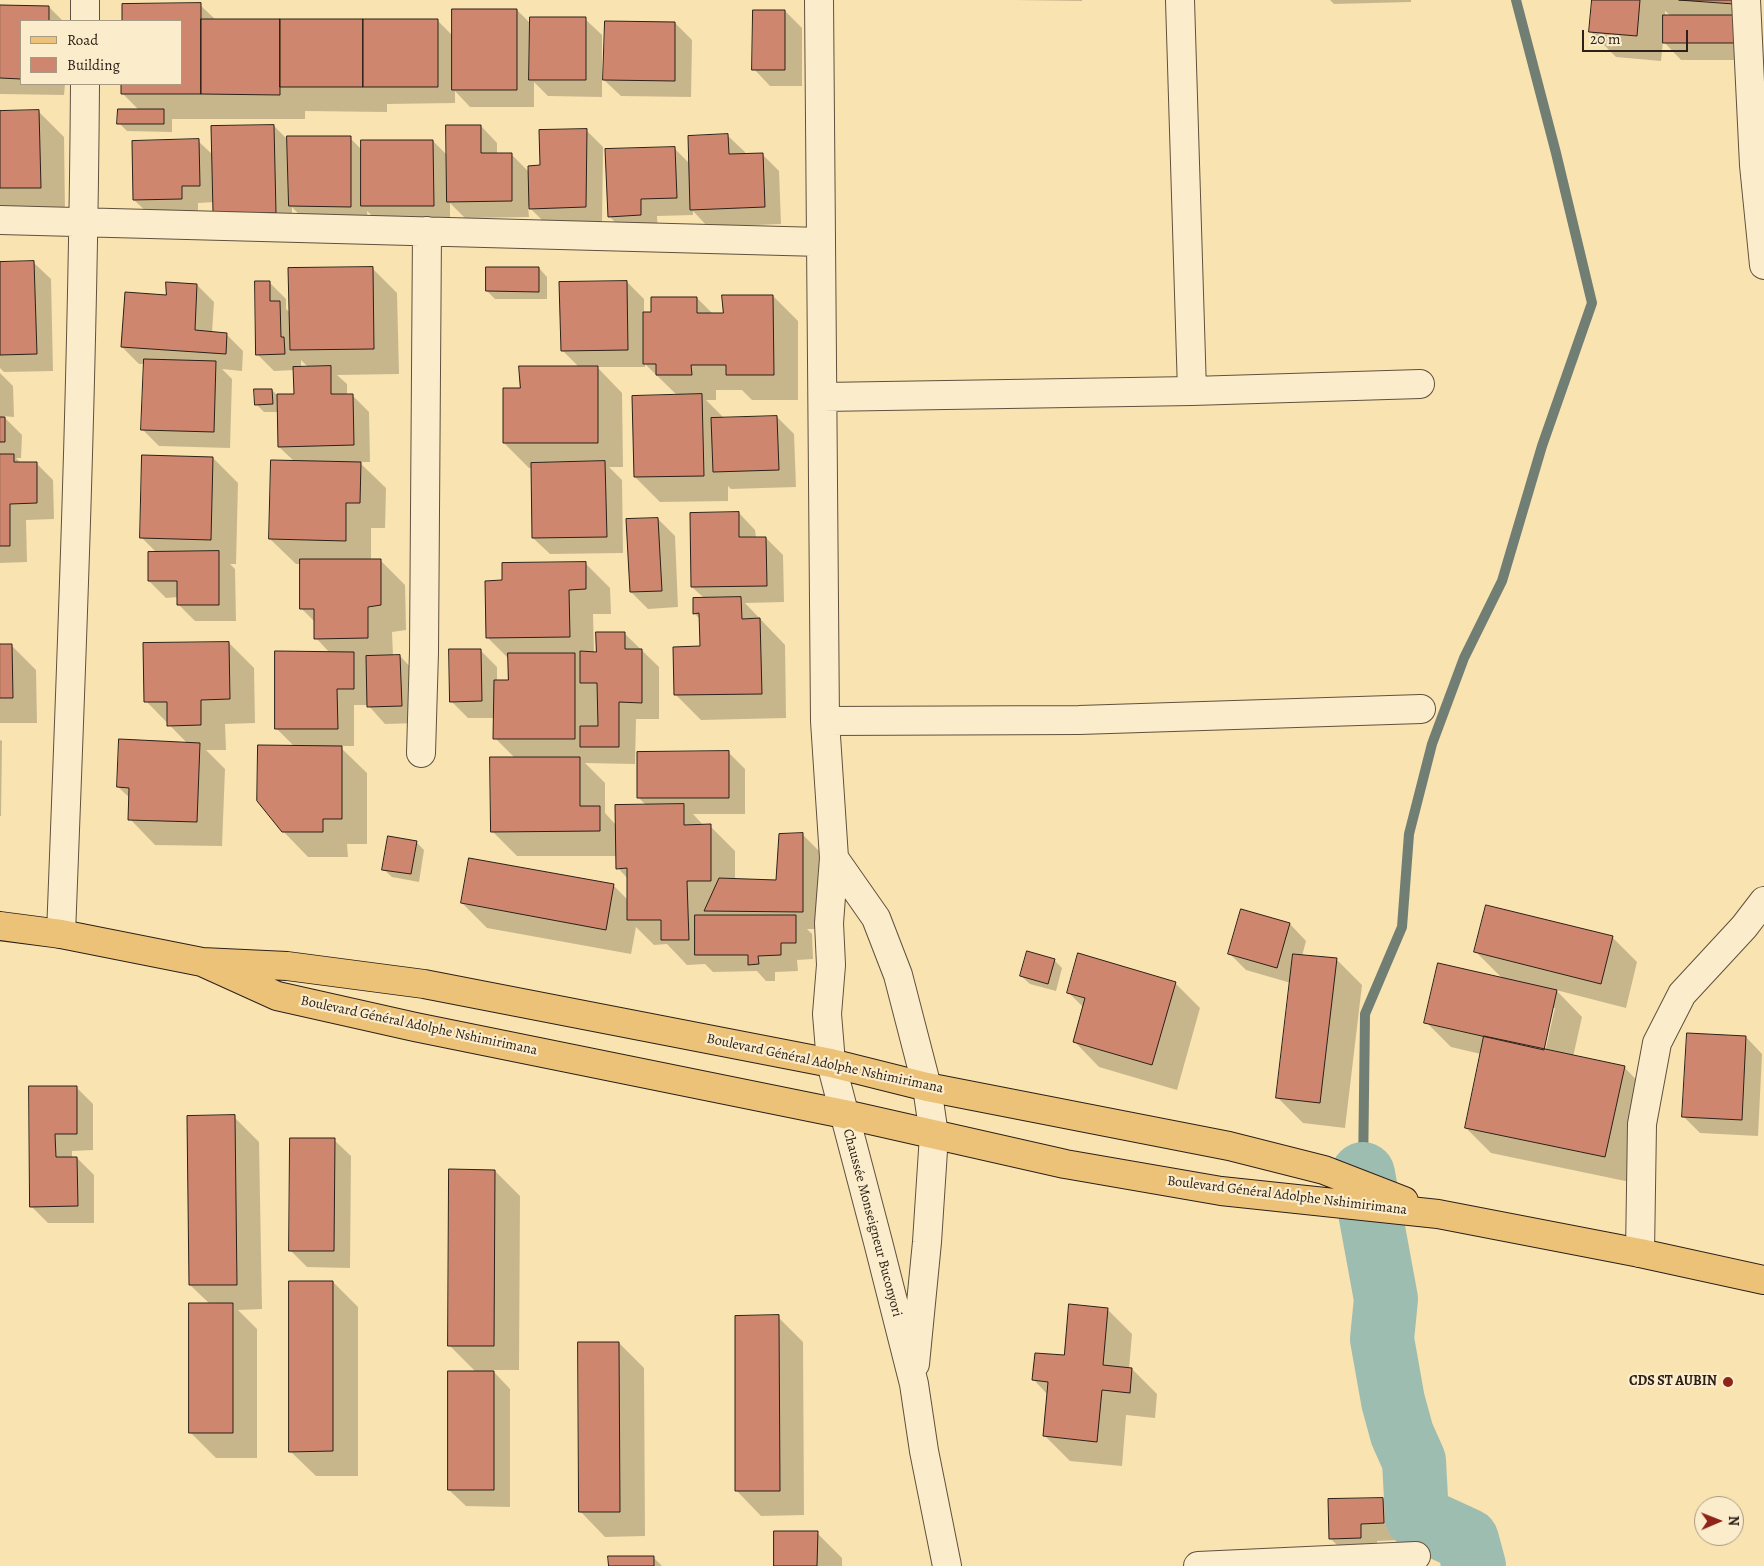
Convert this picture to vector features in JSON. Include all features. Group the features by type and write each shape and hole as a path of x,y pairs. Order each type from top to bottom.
{"main road":[{"name":"Boulevard Général Adolphe Nshimirimana","path":"0,926 61,934 202,962 287,966 424,984 831,1062 927,1087 1229,1146 1286,1160 1324,1170 1438,1214"},
{"name":"Boulevard Général Adolphe Nshimirimana","path":"202,962 277,996 415,1027 844,1114 1066,1164 1221,1190 1438,1214 1640,1253 1764,1280"}],"street":[{"path":"85,0 85,20"},
{"name":"Chaussée Monseigneur Buconyori","path":"819,0 825,721 834,858 829,923 831,965 827,1014 831,1062 914,1384 924,1451 947,1566"},
{"path":"1180,0 1192,391"},
{"path":"1746,0 1759,165 1764,265"},
{"path":"61,934 74,607 84,222 85,85"},
{"path":"0,220 821,242"},
{"path":"421,753 424,643 427,232"},
{"path":"823,397 1192,391 1420,384"},
{"path":"825,721 1079,720 1421,709"},
{"name":"Chaussée Monseigneur Buconyori","path":"834,858 876,918 898,976 927,1087 934,1135 928,1242 914,1384"},
{"path":"1640,1253 1642,1124 1657,1043 1682,994 1744,926 1764,901"},
{"path":"1198,1566 1416,1556"}],"building":[{"path":"1592,0 1640,0 1637,36 1589,32"},
{"path":"1679,0 1739,0 1739,4"},
{"path":"201,3 201,94 121,94 121,85 182,85 182,20 122,20 122,4"},
{"path":"0,5 49,6 49,20 20,20 20,79 0,78"},
{"path":"452,9 517,9 517,90 452,90"},
{"path":"753,10 785,10 785,70 752,70"},
{"path":"1663,15 1734,15 1734,43 1663,43"},
{"path":"530,17 586,17 586,80 529,80"},
{"path":"201,19 280,19 280,95 201,94"},
{"path":"280,19 363,19 363,87 280,87"},
{"path":"363,19 438,19 438,87 363,87"},
{"path":"605,21 675,22 675,81 603,80"},
{"path":"118,109 164,109 164,124 117,124"},
{"path":"39,110 41,188 0,188 0,111"},
{"path":"274,125 276,213 213,212 211,126"},
{"path":"446,125 481,125 481,153 512,153 512,201 447,202"},
{"path":"587,129 586,207 529,209 528,166 540,165 539,130"},
{"path":"728,134 729,154 763,153 765,207 690,210 688,136"},
{"path":"287,136 351,136 351,207 289,206"},
{"path":"199,139 200,186 182,186 182,199 133,200 132,141"},
{"path":"361,140 433,140 434,206 361,206"},
{"path":"675,147 677,198 641,199 641,215 608,217 605,149"},
{"path":"34,261 37,354 0,355 0,262"},
{"path":"373,267 374,349 290,350 288,268"},
{"path":"486,267 539,267 539,292 486,291"},
{"path":"255,281 270,281 270,301 280,301 281,337 284,337 285,354 256,355"},
{"path":"627,281 628,350 561,351 559,282"},
{"path":"166,282 197,284 195,330 227,333 226,354 121,347 125,292 166,295"},
{"path":"722,295 773,295 774,375 726,375 726,365 691,365 692,375 656,375 656,364 643,364 643,312 651,312 651,297 697,297 697,313 723,313"},
{"path":"144,359 216,361 214,432 141,430"},
{"path":"331,366 331,394 353,394 354,445 278,447 277,394 294,394 293,367"},
{"path":"519,366 598,366 598,443 503,443 503,388 520,388"},
{"path":"254,389 272,389 273,404 255,405"},
{"path":"702,394 704,476 634,477 632,396"},
{"path":"777,416 779,470 713,472 711,418"},
{"path":"0,417 5,417 5,442 0,442"},
{"path":"0,454 14,454 14,462 37,462 37,503 10,504 10,546 0,546"},
{"path":"142,455 213,457 211,540 140,538"},
{"path":"271,460 361,462 360,503 346,503 346,541 269,539"},
{"path":"605,461 607,537 532,538 531,463"},
{"path":"739,512 739,537 766,537 767,586 691,587 690,513"},
{"path":"658,518 662,591 630,592 626,519"},
{"path":"219,551 219,605 177,605 177,581 148,581 148,552"},
{"path":"300,559 381,559 381,605 368,607 368,638 314,639 314,609 300,609"},
{"path":"586,562 586,589 569,590 570,637 486,638 485,581 502,580 502,563"},
{"path":"741,597 742,619 760,618 762,694 674,695 673,647 700,646 699,613 693,614 693,598"},
{"path":"596,632 625,632 625,649 642,649 642,703 619,702 619,747 580,747 580,726 598,726 597,683 580,683 580,651 596,652"},
{"path":"229,642 230,699 201,700 201,725 167,726 167,702 144,702 143,643"},
{"path":"0,644 12,644 13,698 0,698"},
{"path":"449,649 481,649 482,701 450,702"},
{"path":"275,651 354,652 354,689 337,689 338,729 275,729"},
{"path":"508,653 575,653 575,739 493,739 494,680 508,680"},
{"path":"400,655 402,706 367,707 366,656"},
{"path":"119,739 200,743 197,822 128,820 129,788 117,787"},
{"path":"258,745 342,746 342,819 323,819 323,832 282,832 257,801"},
{"path":"729,751 729,798 637,798 637,752"},
{"path":"490,757 580,757 580,806 600,806 600,831 491,832"},
{"path":"684,804 684,825 711,824 711,881 687,881 689,940 661,940 661,920 627,920 627,868 616,869 615,805"},
{"path":"803,833 803,912 704,911 719,878 776,880 779,834"},
{"path":"388,836 417,841 411,874 382,870"},
{"path":"469,858 614,884 606,930 461,903"},
{"path":"1486,905 1613,936 1601,984 1474,952"},
{"path":"1241,909 1290,923 1277,968 1228,954"},
{"path":"695,915 796,915 796,943 781,943 781,955 758,956 759,964 748,965 748,955 695,955"},
{"path":"1027,951 1055,959 1048,984 1020,976"},
{"path":"1078,953 1176,982 1152,1065 1073,1042 1085,998 1067,993"},
{"path":"1293,954 1337,958 1320,1103 1276,1098"},
{"path":"1438,963 1557,990 1544,1050 1424,1023"},
{"path":"1687,1033 1746,1036 1742,1120 1682,1117"},
{"path":"1484,1036 1625,1066 1605,1157 1465,1128"},
{"path":"29,1086 77,1086 77,1134 55,1134 56,1157 77,1157 78,1206 30,1207"},
{"path":"235,1115 237,1285 189,1285 187,1116"},
{"path":"290,1138 335,1138 334,1251 289,1251"},
{"path":"449,1169 495,1170 494,1346 448,1346"},
{"path":"289,1281 333,1281 333,1451 289,1452"},
{"path":"189,1303 233,1303 233,1433 189,1433"},
{"path":"1069,1304 1108,1308 1103,1365 1132,1368 1130,1393 1102,1390 1097,1442 1043,1436 1048,1382 1032,1380 1035,1353 1064,1355"},
{"path":"779,1315 780,1491 735,1491 735,1316"},
{"path":"578,1342 619,1342 620,1512 579,1512"},
{"path":"448,1371 494,1371 494,1490 448,1490"},
{"path":"1383,1498 1384,1523 1361,1524 1361,1538 1329,1539 1328,1499"},
{"path":"774,1531 818,1531 817,1566 774,1566"},
{"path":"608,1556 654,1556 654,1566 609,1566"}],"waterway":[{"path":"1363,1174 1365,1014 1402,927 1409,834 1432,744 1464,658 1502,581 1542,446 1592,303 1556,153 1516,0"},
{"path":"1363,1174 1386,1299 1382,1339 1393,1401 1402,1434 1414,1461 1417,1517 1467,1540 1474,1566"}],"place":[{"name":"CDS ST AUBIN","path":"1728,1382"}]}
